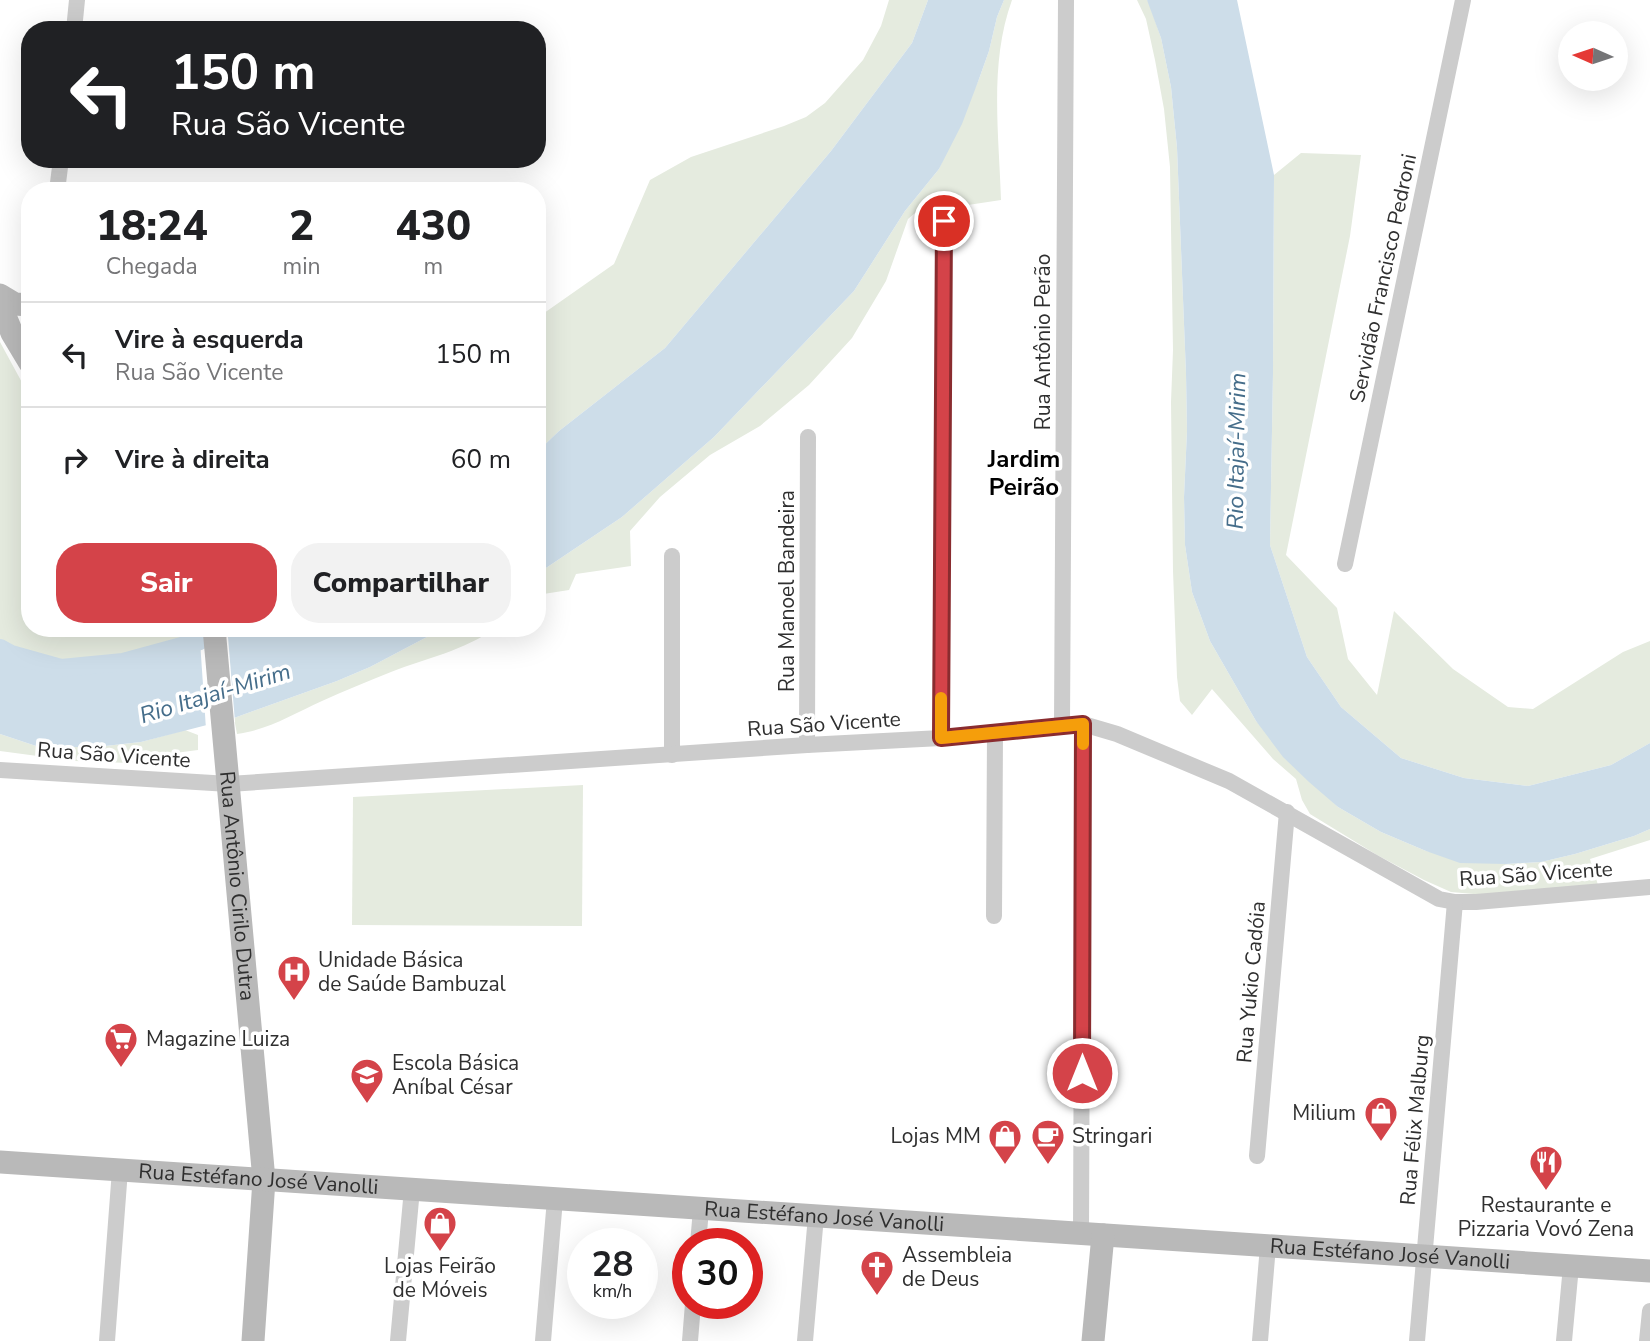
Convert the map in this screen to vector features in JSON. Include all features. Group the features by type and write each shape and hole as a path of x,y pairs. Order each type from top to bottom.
{"main road":[{"path":"0,295 15,304 21,304"},
{"path":"0,304 21,348"},
{"name":"Rua Antônio Cirilo Dutra","path":"215,637 264,1180 253,1341"},
{"name":"Rua Estéfano José Vanolli","path":"0,1162 1650,1271"},
{"path":"1092,1235 1093,1341"}],"street":[{"path":"75,21 77,0"},
{"name":"Rua Antônio Perão","path":"1062,725 1066,0"},
{"name":"Servidão Francisco Pedroni","path":"1345,564 1463,0"},
{"path":"941,738 944,221"},
{"name":"Rua Manoel Bandeira","path":"807,745 808,437"},
{"path":"672,556 672,755"},
{"path":"1083,724 1092,1235"},
{"name":"Rua São Vicente","path":"0,769 229,783 941,738 1083,724 1117,734 1193,764 1248,790 1439,899 1455,902 1502,900 1650,887"},
{"path":"994,916 995,733"},
{"name":"Rua Yukio Cadóia","path":"1257,1156 1287,813"},
{"name":"Rua Félix Malburg","path":"1417,1341 1455,902"},
{"path":"107,1341 120,1170"},
{"path":"398,1341 412,1189"},
{"path":"543,1341 555,1199"},
{"path":"699,1228 701,1209"},
{"path":"805,1341 816,1216"},
{"path":"1259,1341 1268,1246"},
{"path":"1564,1341 1571,1266"},
{"path":"1647,1341 1650,1311"},
{"path":"690,1341 692,1319"}],"shaded area":[{"path":"889,0 928,0 912,43 831,151 665,348 546,443 546,312 614,264 650,180 691,157 806,117 825,103 863,60 881,26"},
{"path":"1004,0 1012,0 1000,49 998,74 1001,200 915,213 908,219 886,281 852,338 809,385 760,426 710,455 660,497 630,531 631,566 576,574 569,590 546,594 546,568 622,517 714,437 854,291 905,211 939,169 979,79"},
{"path":"1137,0 1147,0 1149,3 1161,38 1171,87 1177,148 1186,374 1185,545 1192,592 1210,641 1256,721 1338,807 1381,832 1426,851 1506,864 1541,862 1575,854 1650,829 1650,840 1590,859 1598,885 1485,895 1451,892 1377,855 1310,814 1302,800 1296,779 1273,759 1212,689 1192,715 1180,701 1173,571 1170,167 1164,109 1155,60 1146,19"},
{"path":"1301,153 1361,155 1350,236 1286,555 1337,608 1348,659 1377,695 1394,611 1453,669 1508,707 1533,709 1623,652 1650,641 1650,743 1611,765 1528,786 1464,778 1401,758 1341,707 1307,657 1270,545 1274,175"},
{"path":"0,342 21,381 21,637 206,637 206,640 123,662 61,668 11,654 0,648"},
{"path":"427,637 481,637 365,682 270,725 237,734 234,718 370,667"},
{"path":"185,730 198,735 198,750 129,763 75,761 0,751 0,734 39,747 96,747 141,742"},
{"path":"583,785 582,926 352,925 353,797"}],"water":[{"path":"928,0 1004,0 989,51 962,124 939,169 905,211 854,291 714,437 622,517 546,568 546,443 665,348 831,151 912,43"},
{"name":"Rio Itajaí-Mirim","path":"1147,0 1237,0 1274,175 1270,545 1307,657 1341,707 1401,758 1464,778 1528,786 1611,765 1650,743 1650,829 1575,854 1541,862 1460,863 1381,832 1338,807 1283,757 1256,721 1210,641 1192,592 1185,545 1186,374 1177,148 1171,87 1161,38"},
{"name":"Rio Itajaí-Mirim","path":"228,637 427,637 337,681 234,718 141,742 96,747 39,747 0,734 0,648 11,654 61,668 123,662 200,641"}],"pier":[{"path":"228,637 235,722 206,729 200,641"}],"waterway":[{"path":"0,648 11,654 61,668 123,662 200,641"}],"slow traffic":[{"path":"941,698 941,738 1083,724 1083,744"}],"place":[{"name":"Unidade Básica de Saúde Bambuzal","path":"294,1002"},
{"name":"Magazine Luiza","path":"121,1069"},
{"name":"Escola Básica Aníbal César","path":"367,1105"},
{"name":"Milium","path":"1381,1143"},
{"name":"Lojas MM","path":"1005,1166"},
{"name":"Stringari","path":"1048,1166"},
{"name":"Restaurante e Pizzaria Vovó Zena","path":"1546,1192"},
{"name":"Lojas Feirão de Móveis","path":"440,1253"},
{"name":"Assembleia de Deus","path":"877,1297"}],"district":[{"name":"Jardim Peirão","path":"1024,473"}],"route":[{"path":"944,221 941,738 1083,724 1082,1073"}]}
